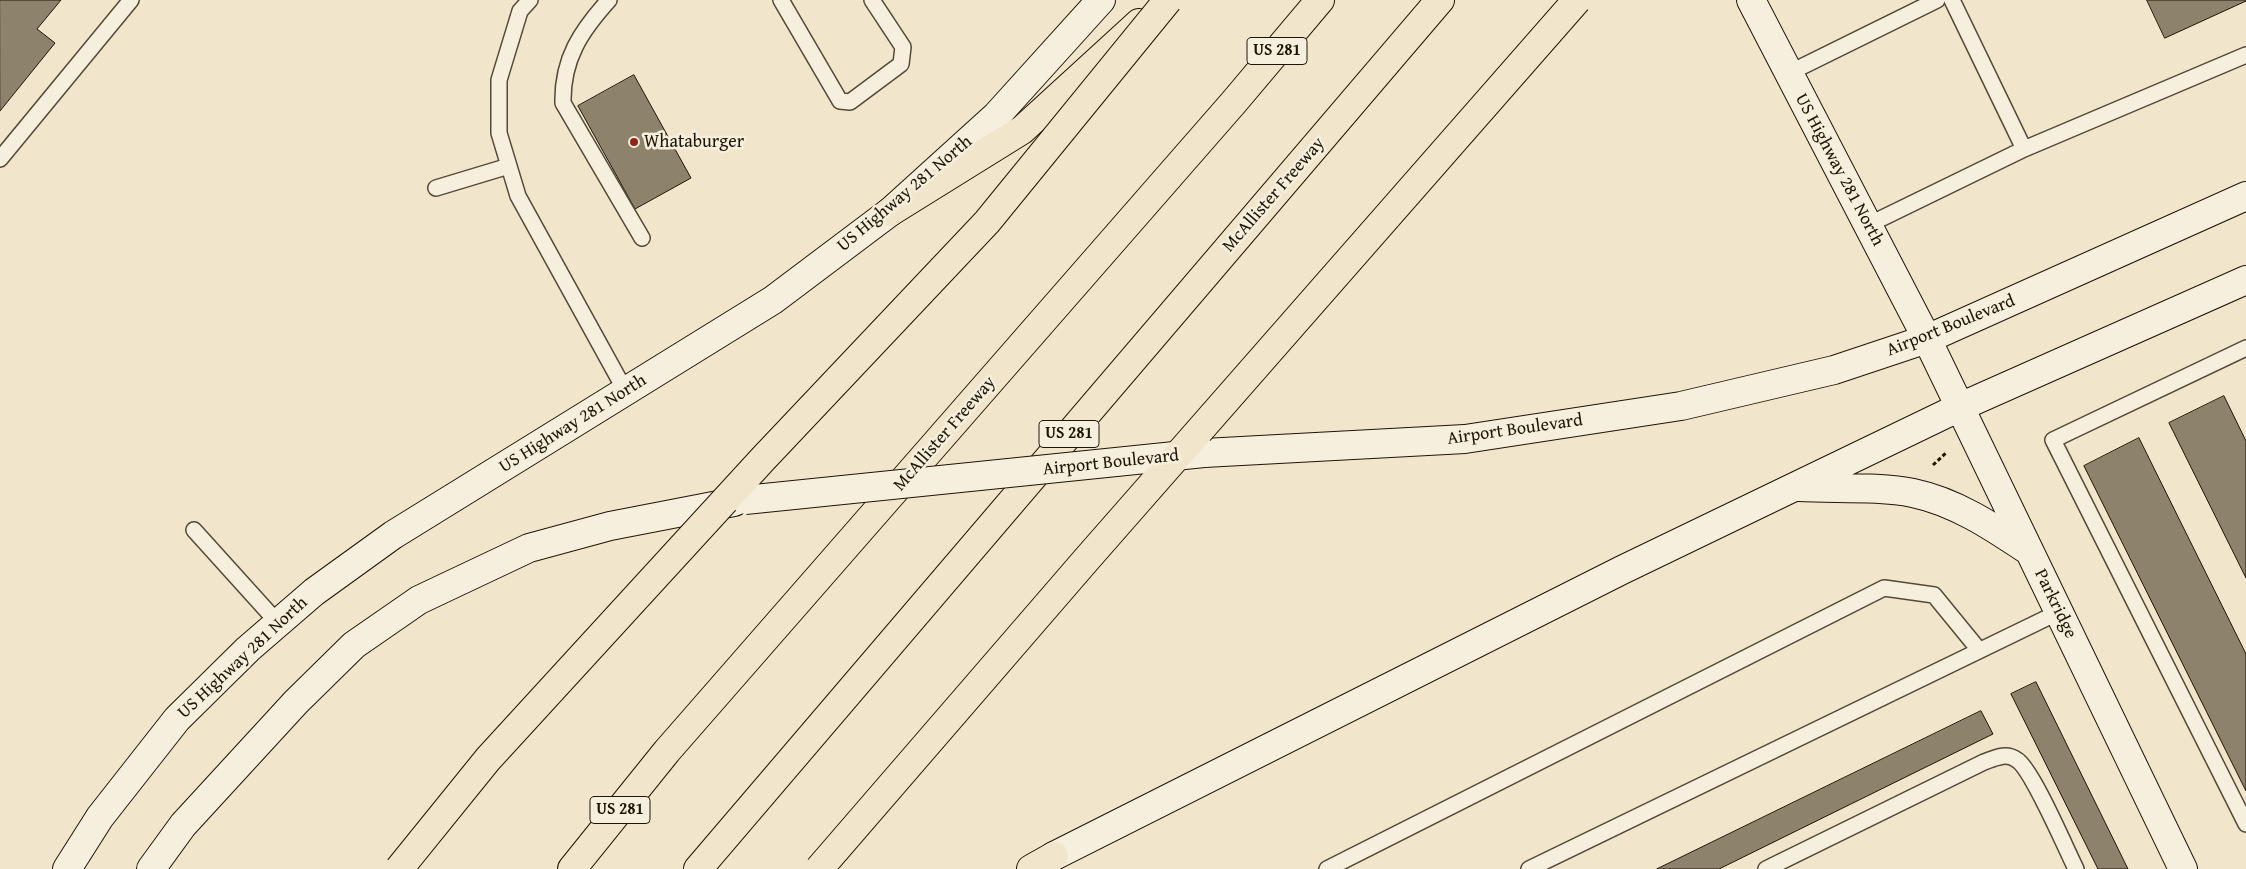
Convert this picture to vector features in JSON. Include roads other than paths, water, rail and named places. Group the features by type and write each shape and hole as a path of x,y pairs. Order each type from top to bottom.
{"highway":[{"path":"890,212 1022,130 1164,0"},
{"path":"399,869 488,759 762,460 987,222 1168,0"},
{"name":"McAllister Freeway","path":"572,869 667,751 1234,102 1320,0"},
{"name":"McAllister Freeway","path":"698,869 1440,0"},
{"path":"819,869 1086,560 1577,0"},
{"path":"1030,869 1054,856"}],"main road":[{"name":"US Highway 281 North","path":"67,869 100,817 177,719 248,650 314,592 393,535 773,300 890,212 997,115 1101,0"},
{"name":"US Highway 281 North","path":"1751,0 1927,340"},
{"name":"Airport Boulevard","path":"151,869 183,825 296,702 354,645 419,600 529,548 610,526 745,500 1204,453 1464,439 1681,406 1834,370 1927,340 2246,196"},
{"path":"1054,856 1622,570 1960,407 2246,280"},
{"name":"Parkridge","path":"1927,340 2183,869"},
{"path":"1795,487 1886,491 1922,496 1960,508 2029,551"}],"lane":[{"path":"0,158 131,0"},
{"path":"530,0 520,11 499,80 499,134 518,196 626,392"},
{"path":"609,0 587,24 575,46 568,67 563,91 563,103 642,238"},
{"path":"781,0 840,100 850,102 901,64 903,47 872,0"},
{"path":"1788,73 1937,0"},
{"path":"1952,0 2024,149"},
{"path":"1868,225 2024,149 2246,54"},
{"path":"436,188 509,166"},
{"path":"2246,348 2053,440 2246,824"},
{"path":"194,530 278,623"},
{"path":"1327,869 1884,588 1934,595 1979,650"},
{"path":"1529,869 2059,612"},
{"path":"1766,869 1984,762 2002,755 2017,760 2029,774 2076,869"}],"place":[{"name":"Whataburger","path":"634,142"}]}
